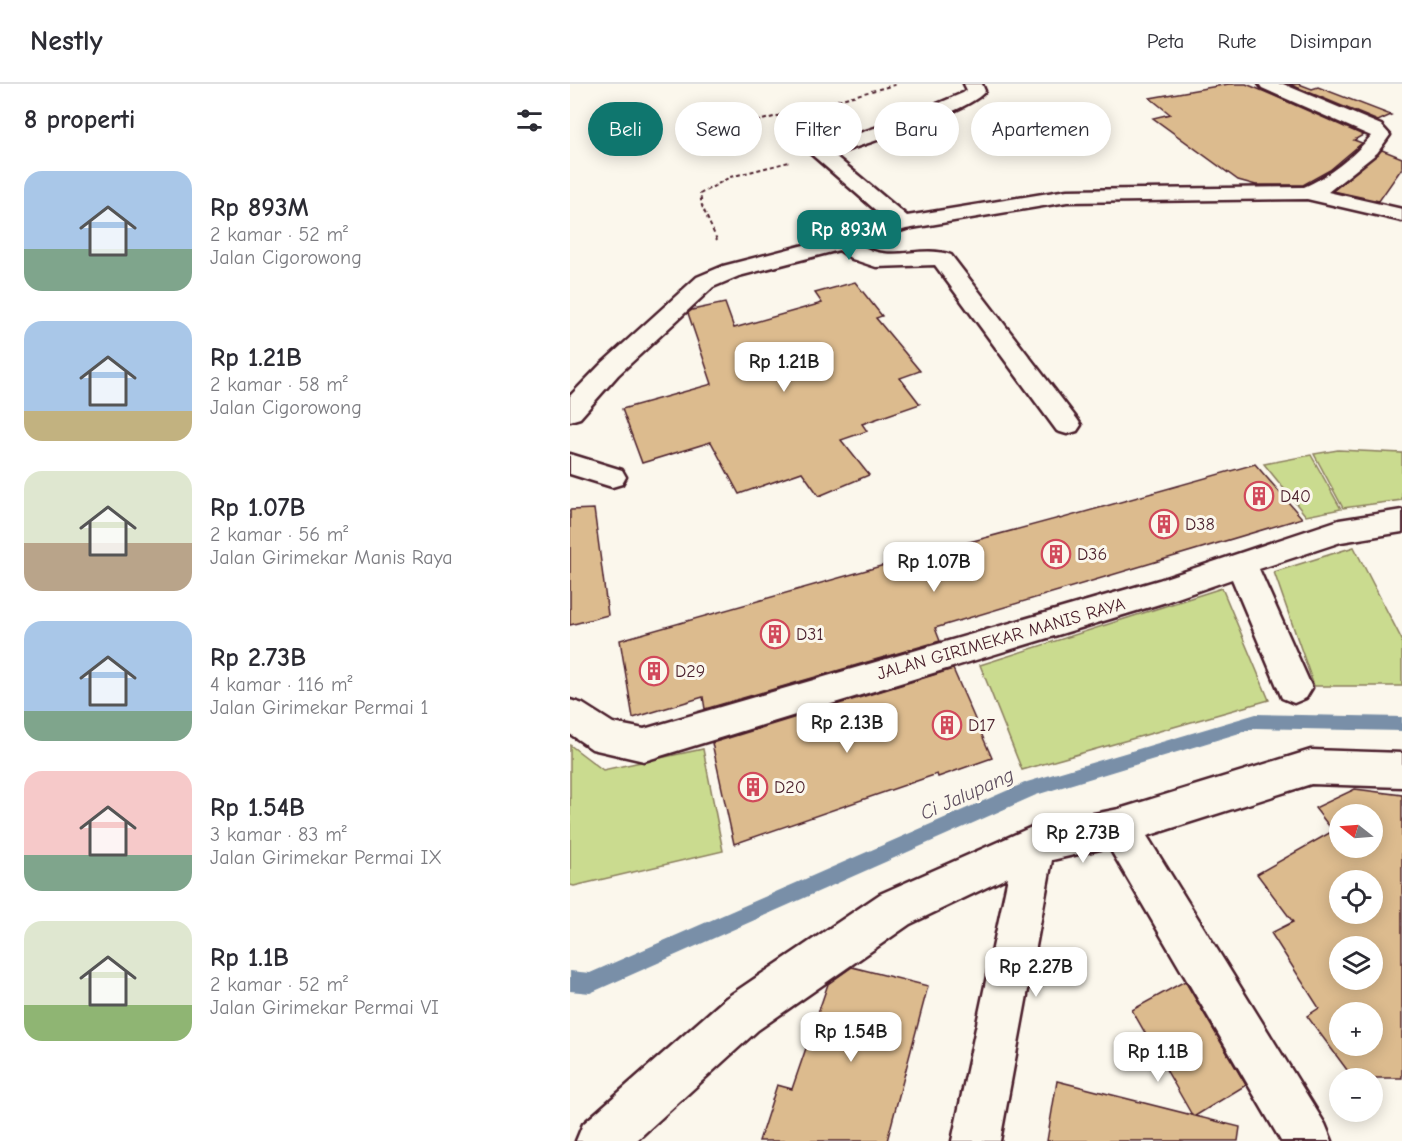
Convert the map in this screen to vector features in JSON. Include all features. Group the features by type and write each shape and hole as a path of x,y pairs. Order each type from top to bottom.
{"street":[{"path":"570,412 609,370 691,293 705,282 730,271 843,242 903,223 1067,196 1307,193 1318,190 1341,173 1370,149 1381,135 1374,129 1268,84"},
{"path":"862,139 910,122 969,97 974,88"},
{"path":"824,156 903,223"},
{"path":"1307,193 1402,216"},
{"path":"843,242 858,256 869,260 929,257 943,260 1067,424"},
{"path":"570,464 612,477"},
{"name":"JALAN GIRIMEKAR MANIS RAYA","path":"570,714 605,738 644,745 1166,590 1339,531 1402,521"},
{"path":"1241,563 1294,688"},
{"path":"600,1141 742,1014 895,909 1034,845 1119,827 1311,767 1402,770"},
{"path":"1119,827 1308,1141"},
{"path":"976,1141 1023,915 1034,845"}],"path":[{"path":"762,120 898,84"},
{"path":"730,271 702,206 700,194 708,187 724,180 809,156"}],"green space":[{"path":"1338,450 1402,453 1402,500 1343,508 1314,454"},
{"path":"1311,455 1341,509 1306,516 1264,464"},
{"path":"1354,547 1402,640 1402,686 1314,686 1274,572"},
{"path":"1222,588 1269,700 1022,770 980,665"},
{"path":"570,745 603,770 703,749 723,851 574,886 570,885"}],"building":[{"path":"1229,84 1246,84 1363,135 1354,140 1362,143 1330,170 1303,185 1256,185 1238,180 1153,118 1170,114 1150,98"},
{"path":"1289,84 1299,84 1312,89 1318,87 1391,115 1378,121"},
{"path":"1382,150 1402,158 1402,168 1379,201 1333,191"},
{"path":"855,282 882,316 876,318 920,371 900,378 920,404 862,424 867,431 841,440 869,475 819,496 802,472 739,494 711,442 642,463 622,409 712,384 688,313 692,310 725,303 734,328 822,303 815,293"},
{"path":"1255,464 1302,518 935,628 940,641 705,709 703,697 633,718 620,640"},
{"path":"594,509 608,615 570,625 570,510"},
{"path":"953,669 992,758 938,777 937,774 734,844 712,743"},
{"path":"1355,789 1402,795 1402,1078 1383,1078 1383,1068 1346,1068 1337,1056 1383,1056 1383,1002 1329,1002 1329,1046 1307,1016 1319,1008 1271,933 1293,922 1257,874 1329,833 1329,858 1383,858 1383,804 1329,804 1329,826 1315,808"},
{"path":"852,967 928,986 887,1141 759,1141 777,1085 792,1089 828,984"},
{"path":"1185,981 1246,1085 1195,1116 1240,1127 1238,1141 1047,1141 1057,1081 1192,1115 1132,1010"}],"waterway":[{"name":"Ci Jalupang","path":"570,981 590,983 1033,788 1256,721 1402,724"}],"place":[{"name":"D40","path":"1259,496"},
{"name":"D38","path":"1164,524"},
{"name":"D36","path":"1056,554"},
{"name":"D31","path":"775,634"},
{"name":"D29","path":"654,671"},
{"name":"D17","path":"947,725"},
{"name":"D20","path":"753,787"}]}
